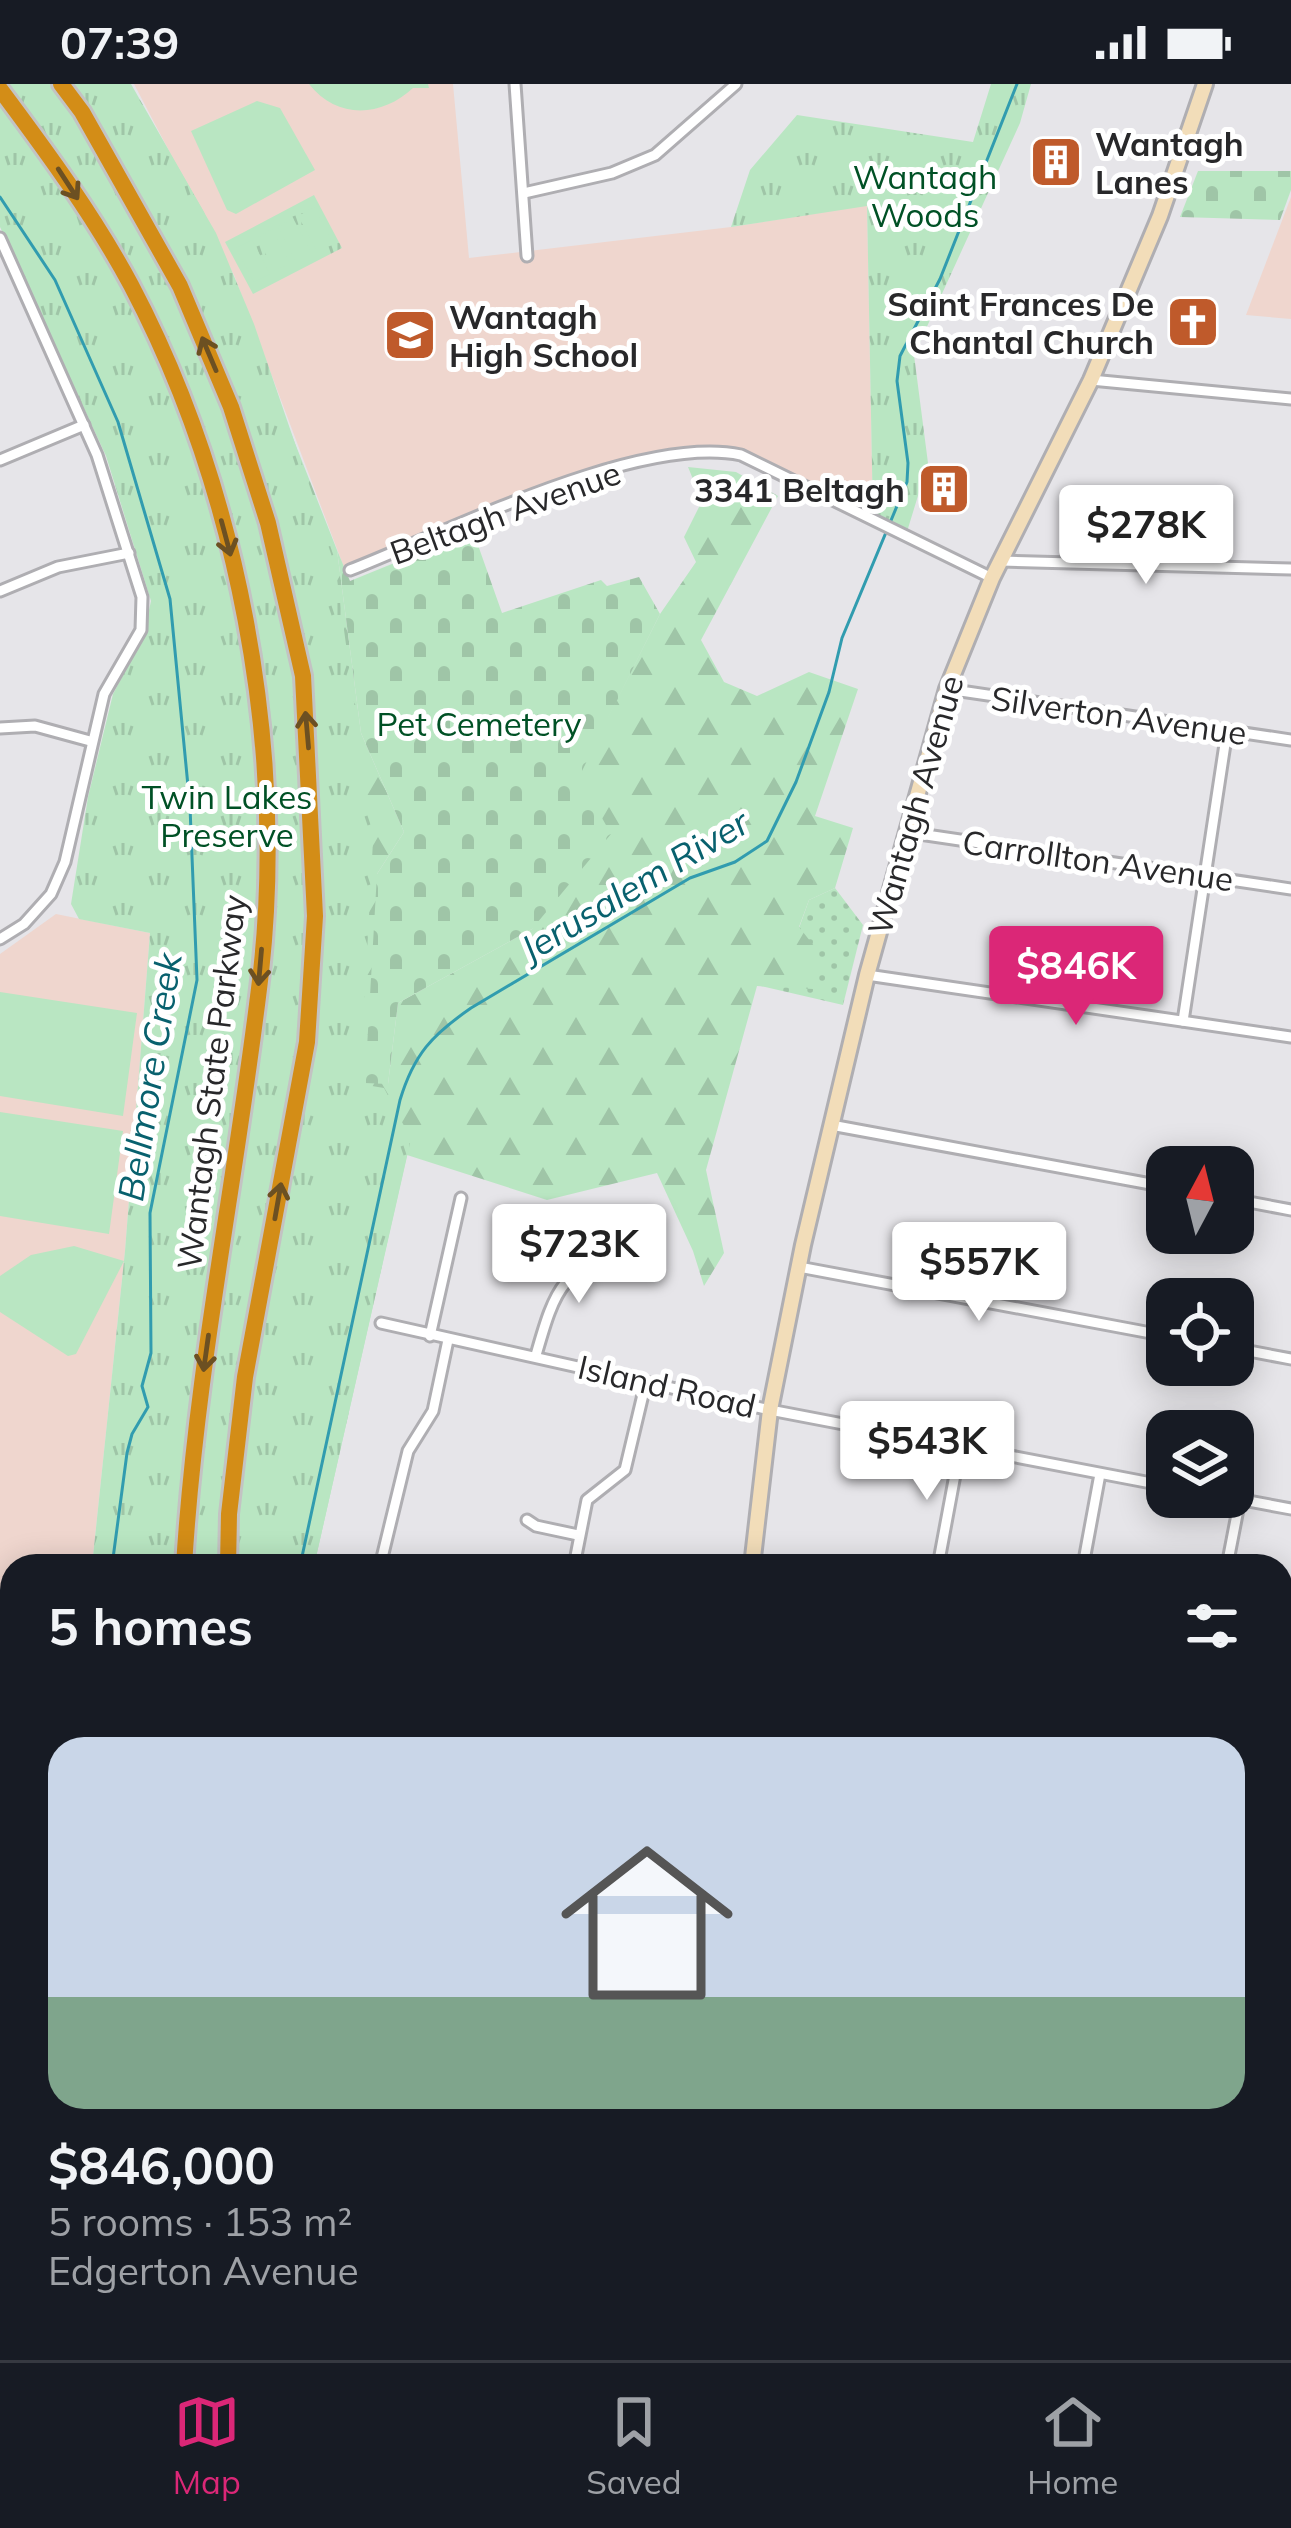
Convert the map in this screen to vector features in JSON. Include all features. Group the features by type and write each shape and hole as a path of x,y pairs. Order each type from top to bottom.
{"highway":[{"path":"61,84 82,112 180,286 232,407 268,523 303,676 315,916 307,1042 245,1377 228,1554"},
{"name":"Wantagh State Parkway","path":"0,89 54,161 130,285 189,420 246,616 262,740 266,877 261,969 190,1466 185,1554"}],"main road":[{"name":"Wantagh Avenue","path":"753,1554 770,1410 799,1268 867,975 946,689 992,578 1091,380 1160,216 1205,84"}],"street":[{"path":"515,84 527,256"},
{"path":"524,193 612,172 655,155 736,84"},
{"path":"0,238 84,425 142,597 141,630 104,694 65,862 51,894 24,924 0,939"},
{"path":"1091,380 1291,399"},
{"path":"0,460 84,425"},
{"name":"Beltagh Avenue","path":"350,570 598,470 717,450 741,455 992,578"},
{"path":"0,591 58,567 129,553"},
{"path":"1002,561 1291,569"},
{"name":"Silverton Avenue","path":"946,689 1291,740"},
{"path":"0,728 35,726 91,741"},
{"path":"1183,1021 1227,731"},
{"name":"Carrollton Avenue","path":"906,832 1291,889"},
{"path":"867,975 1291,1037"},
{"path":"831,1125 1146,1183"},
{"path":"430,1336 460,1198"},
{"path":"1254,1203 1291,1210"},
{"path":"536,1355 547,1316 577,1271 605,1260 631,1264"},
{"path":"799,1268 1146,1332"},
{"name":"Island Road","path":"381,1323 770,1410 1146,1482"},
{"path":"383,1554 408,1451 433,1411 448,1340"},
{"path":"1254,1352 1291,1359"},
{"path":"576,1554 587,1500 618,1477 629,1460 646,1382"},
{"path":"940,1554 960,1448"},
{"path":"1085,1554 1100,1474"},
{"path":"1254,1502 1291,1509"},
{"path":"1229,1554 1236,1518"},
{"path":"527,1520 578,1535"}],"shaded area":[{"path":"134,84 453,84 469,258 731,227 867,205 873,519 745,457 717,450 603,470 346,573 234,275"},
{"path":"1291,197 1291,319 1246,315"},
{"path":"56,914 150,933 125,1251 93,1554 0,1554 0,954"}],"green space":[{"name":"Twin Lakes Preserve","path":"0,84 130,84 216,233 254,324 334,557 373,841 360,1084 384,1088 411,1139 317,1554 93,1554 125,1251 150,933 79,919 71,904 88,797 113,694 143,637 151,601 106,456 0,227"},
{"path":"84,84 131,84 204,212 337,550 361,733 404,832 377,874 388,1084 398,1003 532,929 578,777 660,614 696,562 684,537 702,501 688,467 736,472 778,496 701,640 724,682 757,696 809,672 858,689 815,816 853,828 835,888 809,900 799,927 818,951 813,989 757,986 706,1170 724,1253 704,1286 657,1173 547,1200 407,1155 317,1554 312,1554 270,1352"},
{"path":"309,84 428,84 429,88 413,88 388,105 360,110 333,104"},
{"name":"Wantagh Woods","path":"991,84 1031,84 1020,123 914,355 928,463 906,535 873,519 867,206 731,227 750,170 797,115 973,142"},
{"path":"257,101 280,108 315,170 236,214 227,210 191,131"},
{"path":"1198,171 1291,171 1291,190 1280,220 1180,217"},
{"path":"314,195 342,248 253,294 225,242"},
{"path":"314,207 332,241 316,249 298,216"},
{"path":"293,218 311,252 295,260 278,227"},
{"path":"272,229 290,263 275,271 257,238"},
{"path":"252,240 270,274 254,282 236,248"},
{"name":"Pet Cemetery","path":"473,531 502,613 601,580 607,586 639,577 660,614 579,777 611,834 532,929 398,1003 388,1084 365,1083 377,874 404,832 361,733 337,550 350,581"},
{"path":"835,888 863,925 843,1005 757,985 799,928 809,900"},
{"path":"0,992 137,1013 123,1116 0,1096"},
{"path":"0,1112 123,1131 109,1234 0,1216"},
{"path":"74,1246 124,1261 76,1354 68,1356 0,1312 0,1276 31,1255"}],"waterway":[{"name":"Jerusalem River","path":"303,1554 400,1100 412,1070 435,1037 471,1008 690,878 735,862 767,841 796,782 829,692 842,638 907,482 897,381 900,356 940,279 1017,84"},
{"name":"Bellmore Creek","path":"0,197 55,280 118,422 170,599 190,807 197,980 150,1213 151,1353 142,1386 148,1407 127,1453 114,1554"}],"place":[{"name":"Wantagh Lanes","path":"1056,162"},
{"name":"Saint Frances De Chantal Church","path":"1193,322"},
{"name":"Wantagh High School","path":"410,335"},
{"name":"3341 Beltagh","path":"944,489"}]}
